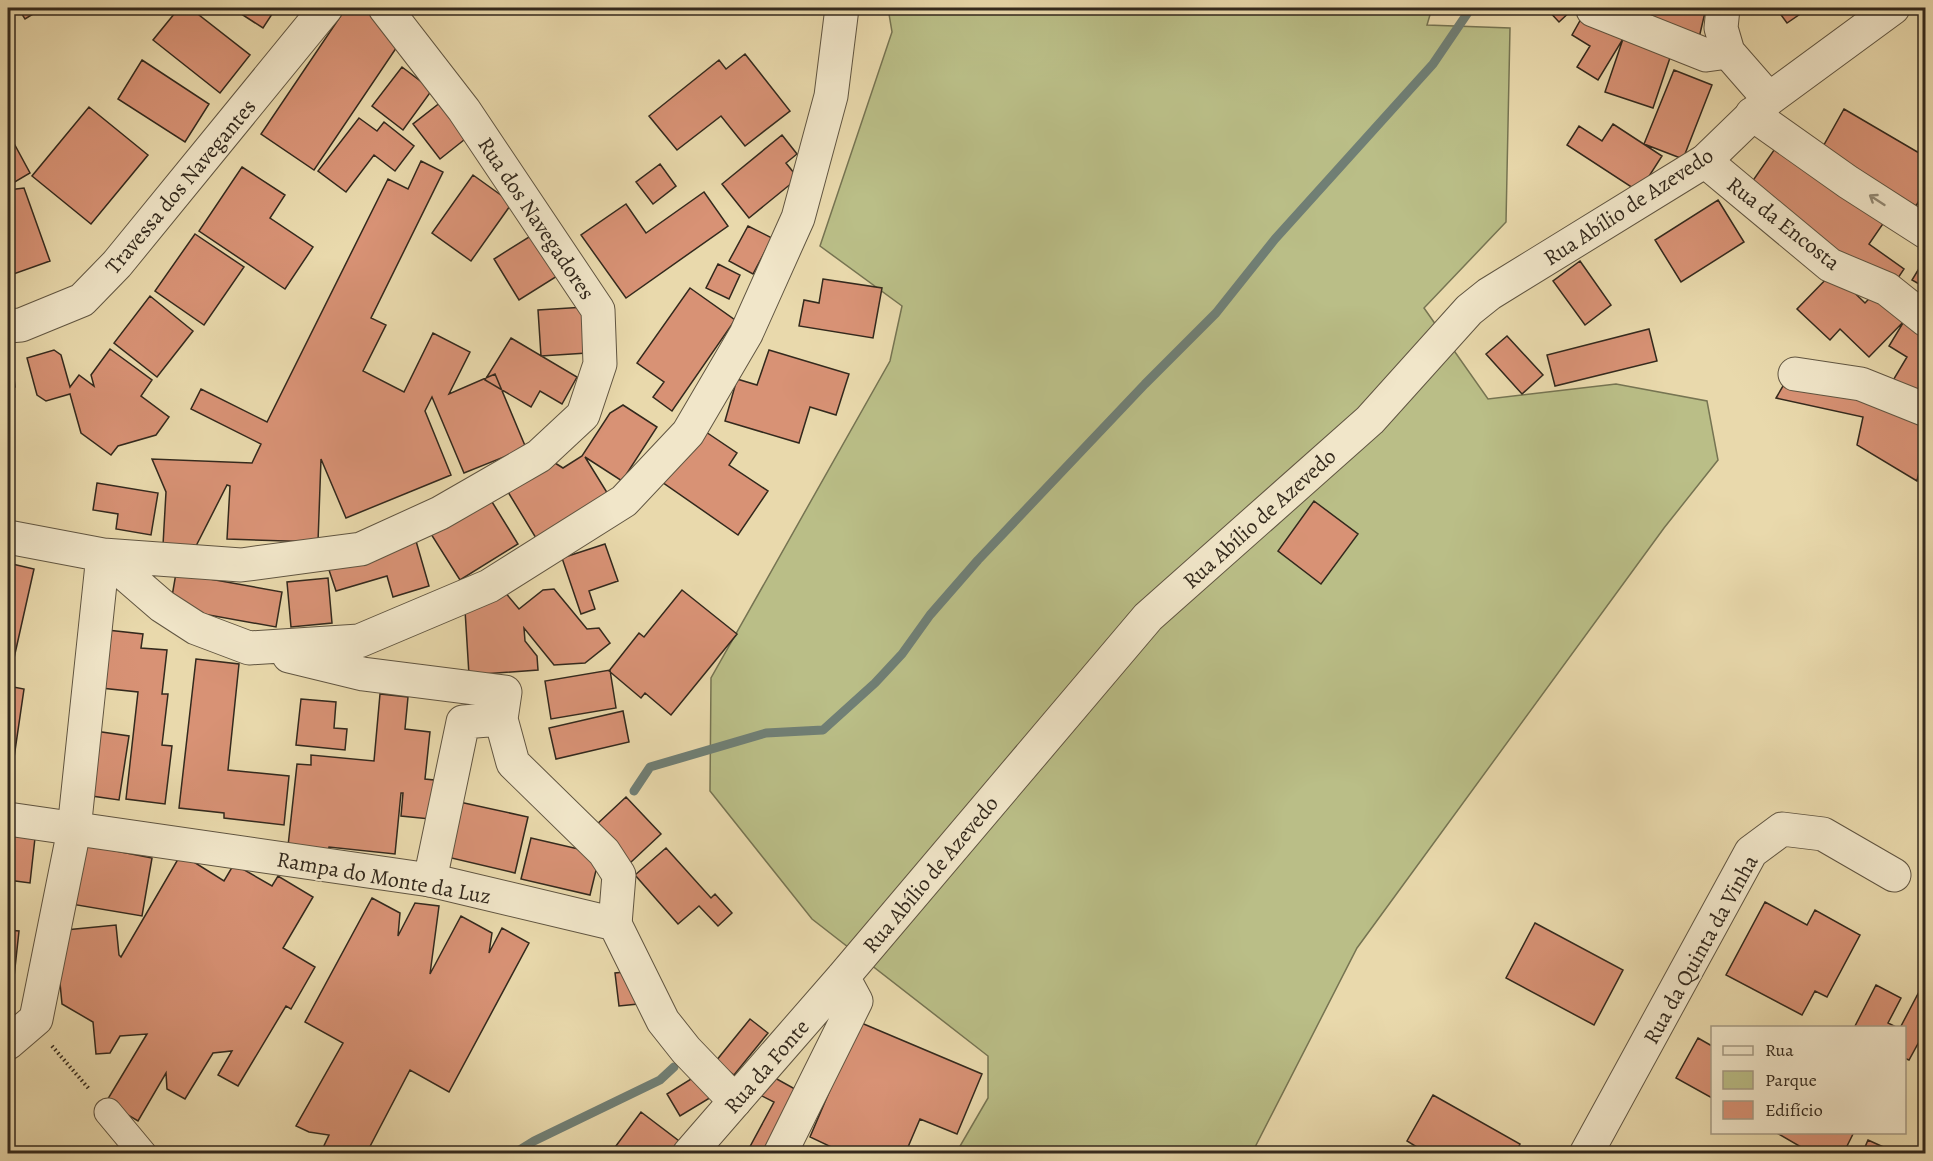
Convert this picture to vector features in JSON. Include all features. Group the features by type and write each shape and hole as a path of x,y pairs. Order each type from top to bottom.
{"street":[{"name":"Travessa dos Navegantes","path":"8,326 21,325 82,300 117,264 326,8"},
{"name":"Rua dos Navegadores","path":"8,537 103,555 241,565 361,549 440,513 539,456 583,415 600,364 598,310 464,110 385,8"},
{"path":"249,648 359,641 489,586 624,501 688,433 746,334 798,218 831,96 842,8"},
{"path":"1723,8 1721,28 1728,52 1760,106 1848,182 1926,232"},
{"name":"Rua Abílio de Azevedo","path":"843,977 1148,617 1370,420 1469,310 1489,294 1705,161 1760,106 1893,8"},
{"path":"1593,10 1706,55 1728,52"},
{"name":"Rua da Encosta","path":"1705,161 1830,265 1887,289 1926,320"},
{"path":"1795,374 1862,384 1926,410"},
{"path":"103,555 162,606 195,628 249,648 363,674 506,692 501,719 513,763 604,852 619,875 615,924 663,1021 686,1050 735,1101"},
{"path":"8,1042 36,1019 74,830 103,555"},
{"path":"430,880 463,722 501,719"},
{"name":"Rampa do Monte da Luz","path":"8,819 430,880 615,924"},
{"name":"Rua da Quinta da Vinha","path":"1586,1154 1751,852 1782,829 1823,834 1894,875"},
{"path":"780,1154 856,1001 843,977"},
{"name":"Rua da Fonte","path":"689,1154 843,977"},
{"path":"108,1112 142,1154"}],"path":[{"path":"33,1022 108,1112"}],"green space":[{"path":"888,8 1432,8 1427,25 1510,28 1506,222 1424,308 1488,399 1616,384 1707,401 1718,460 1664,528 1357,948 1252,1153 956,1153 988,1098 988,1056 812,919 710,791 711,678 890,361 902,306 820,246 892,32"}],"building":[{"path":"18,8 43,8 25,19"},
{"path":"179,8 190,8 250,55 220,93 153,40"},
{"path":"232,8 276,8 263,28"},
{"path":"346,8 371,8 407,32 314,170 261,134"},
{"path":"1546,8 1574,8 1559,22"},
{"path":"1604,8 1706,8 1699,38"},
{"path":"1776,8 1809,8 1787,23"},
{"path":"1586,10 1626,34 1598,80 1577,67 1590,46 1572,35"},
{"path":"1625,33 1673,49 1653,108 1605,92"},
{"path":"745,54 790,111 745,146 721,116 677,150 649,116 719,60 726,69"},
{"path":"142,60 209,104 185,142 118,99"},
{"path":"402,67 432,90 403,130 372,106"},
{"path":"1674,70 1712,85 1683,159 1644,144"},
{"path":"441,102 469,136 440,159 413,124"},
{"path":"89,107 148,155 91,224 32,176"},
{"path":"1844,109 1926,157 1926,189 1916,206 1820,152"},
{"path":"359,118 377,131 384,122 414,146 395,171 374,155 346,192 318,171"},
{"path":"1613,124 1662,156 1639,192 1567,145 1579,126 1602,141"},
{"path":"782,135 797,154 786,163 798,178 749,218 722,184"},
{"path":"10,136 30,173 8,186 8,137"},
{"path":"1781,140 1889,215 1869,244 1904,269 1890,290 1745,192"},
{"path":"421,161 443,172 371,318 386,325 363,371 404,392 433,333 470,352 449,394 495,374 526,448 464,473 432,397 425,411 451,475 346,518 321,459 318,542 227,539 230,486 227,485 196,546 163,545 166,492 152,459 252,463 261,444 191,409 201,389 267,422 388,179 408,189"},
{"path":"660,164 676,186 653,204 636,182"},
{"path":"242,167 285,195 270,218 313,247 285,289 199,231"},
{"path":"473,175 512,203 471,261 432,233"},
{"path":"24,188 50,261 8,276 8,190"},
{"path":"704,192 728,226 626,298 581,235 626,204 646,233"},
{"path":"1926,194 1926,218 1916,213"},
{"path":"1718,200 1744,242 1681,282 1655,240"},
{"path":"748,226 772,238 753,274 729,261"},
{"path":"537,232 562,273 519,300 494,259"},
{"path":"195,234 244,267 204,325 155,291"},
{"path":"1926,257 1926,288 1912,280"},
{"path":"1580,261 1611,305 1585,325 1553,281"},
{"path":"718,264 740,275 729,299 706,288"},
{"path":"1833,272 1865,303 1883,284 1912,313 1869,357 1840,329 1830,340 1797,309"},
{"path":"823,279 882,288 873,338 799,326 804,300 819,303"},
{"path":"690,288 735,320 672,411 653,397 664,382 637,363"},
{"path":"150,296 193,331 157,377 114,343"},
{"path":"585,307 587,353 541,356 538,310"},
{"path":"1906,318 1926,330 1926,439 1917,481 1857,445 1863,417 1776,398 1790,374 1885,394 1907,357 1889,346"},
{"path":"1649,329 1657,361 1555,386 1547,355"},
{"path":"1507,336 1543,375 1522,394 1486,354"},
{"path":"511,338 577,377 562,404 540,391 531,407 485,380"},
{"path":"110,349 152,380 141,396 169,417 156,435 118,446 111,455 81,433 70,394 46,401 37,395 27,358 54,350 61,355 70,387 79,375 94,386 91,375"},
{"path":"769,350 849,374 836,415 810,407 799,443 725,421 737,379 757,385"},
{"path":"12,361 15,387 8,389 8,362"},
{"path":"623,405 657,427 622,481 585,457 611,499 539,543 508,492 555,463 563,468 582,456 610,413"},
{"path":"700,428 737,453 729,465 768,491 738,535 662,482"},
{"path":"1926,470 1926,488 1919,485"},
{"path":"97,483 158,493 151,535 116,529 118,514 93,510"},
{"path":"489,497 518,544 460,580 431,534"},
{"path":"1314,501 1358,534 1321,584 1278,551"},
{"path":"416,541 429,586 393,597 387,576 336,591 328,567"},
{"path":"605,544 618,581 589,591 595,609 581,614 562,558"},
{"path":"8,563 34,569 10,676 8,676"},
{"path":"176,573 282,592 276,627 170,608"},
{"path":"328,578 332,623 291,627 287,582"},
{"path":"554,589 587,629 599,628 610,643 585,663 554,665 524,628 525,641 537,656 538,670 469,675 465,610 504,591 519,609 543,590"},
{"path":"682,590 737,634 671,715 645,693 641,698 609,671 639,633 644,637"},
{"path":"107,630 143,634 141,648 167,650 162,694 168,694 162,745 172,746 165,804 126,799 138,692 101,688"},
{"path":"196,659 239,664 228,770 289,776 284,825 224,818 224,813 179,808"},
{"path":"610,670 616,708 551,719 545,681"},
{"path":"8,686 24,689 9,792 8,792"},
{"path":"380,694 408,697 405,729 430,732 425,779 434,780 430,819 401,816 403,793 401,793 395,854 329,847 328,850 288,846 297,764 311,765 311,755 374,761"},
{"path":"301,699 336,702 334,728 347,729 345,750 296,745"},
{"path":"623,711 629,742 556,759 549,728"},
{"path":"95,731 129,736 119,800 85,795"},
{"path":"626,797 661,834 630,863 595,826"},
{"path":"455,801 528,817 515,873 443,856"},
{"path":"8,835 35,838 30,883 8,880"},
{"path":"531,838 600,854 590,895 521,879"},
{"path":"75,843 152,858 142,916 65,903"},
{"path":"666,848 711,898 715,894 732,913 718,926 699,906 678,924 635,875"},
{"path":"181,854 224,881 234,864 272,886 278,876 313,897 283,948 315,967 291,1009 286,1006 238,1086 218,1075 232,1051 213,1053 185,1099 167,1089 166,1073 138,1121 106,1102 147,1034 120,1036 110,1053 96,1054 93,1022 62,1004 55,931 116,925 121,957"},
{"path":"372,898 400,913 398,936 415,903 439,906 430,974 461,916 492,933 489,953 502,928 529,943 449,1092 410,1070 366,1154 320,1154 329,1135 309,1132 296,1126 343,1043 305,1022"},
{"path":"1765,902 1807,925 1815,910 1860,935 1827,997 1815,991 1802,1015 1726,975"},
{"path":"1535,923 1623,970 1594,1025 1506,978"},
{"path":"8,930 19,931 14,977 8,977"},
{"path":"635,971 638,1004 619,1006 615,973"},
{"path":"1876,985 1901,998 1888,1023 1894,1026 1855,1026"},
{"path":"1921,988 1926,991 1926,1029 1909,1060 1906,1059 1906,1026 1901,1026"},
{"path":"750,1019 768,1033 734,1075 716,1061"},
{"path":"859,1022 982,1074 957,1134 920,1119 905,1154 846,1154 810,1137"},
{"path":"1698,1038 1711,1045 1711,1097 1676,1078"},
{"path":"766,1073 804,1094 773,1154 746,1154 774,1102 756,1093"},
{"path":"699,1074 713,1096 680,1116 667,1094"},
{"path":"1433,1095 1520,1144 1515,1154 1428,1154 1407,1141"},
{"path":"641,1112 683,1144 676,1154 610,1154"},
{"path":"1926,1133 1926,1154 1916,1154"},
{"path":"1778,1134 1853,1134 1843,1154 1813,1154"},
{"path":"1868,1140 1890,1150 1889,1154 1862,1154"}],"waterway":[{"path":"634,791 650,767 766,733 823,730 875,683 902,654 930,615 978,560 1145,384 1216,313 1275,239 1433,64 1471,8"},
{"path":"513,1154 534,1141 660,1080 674,1067"}]}
